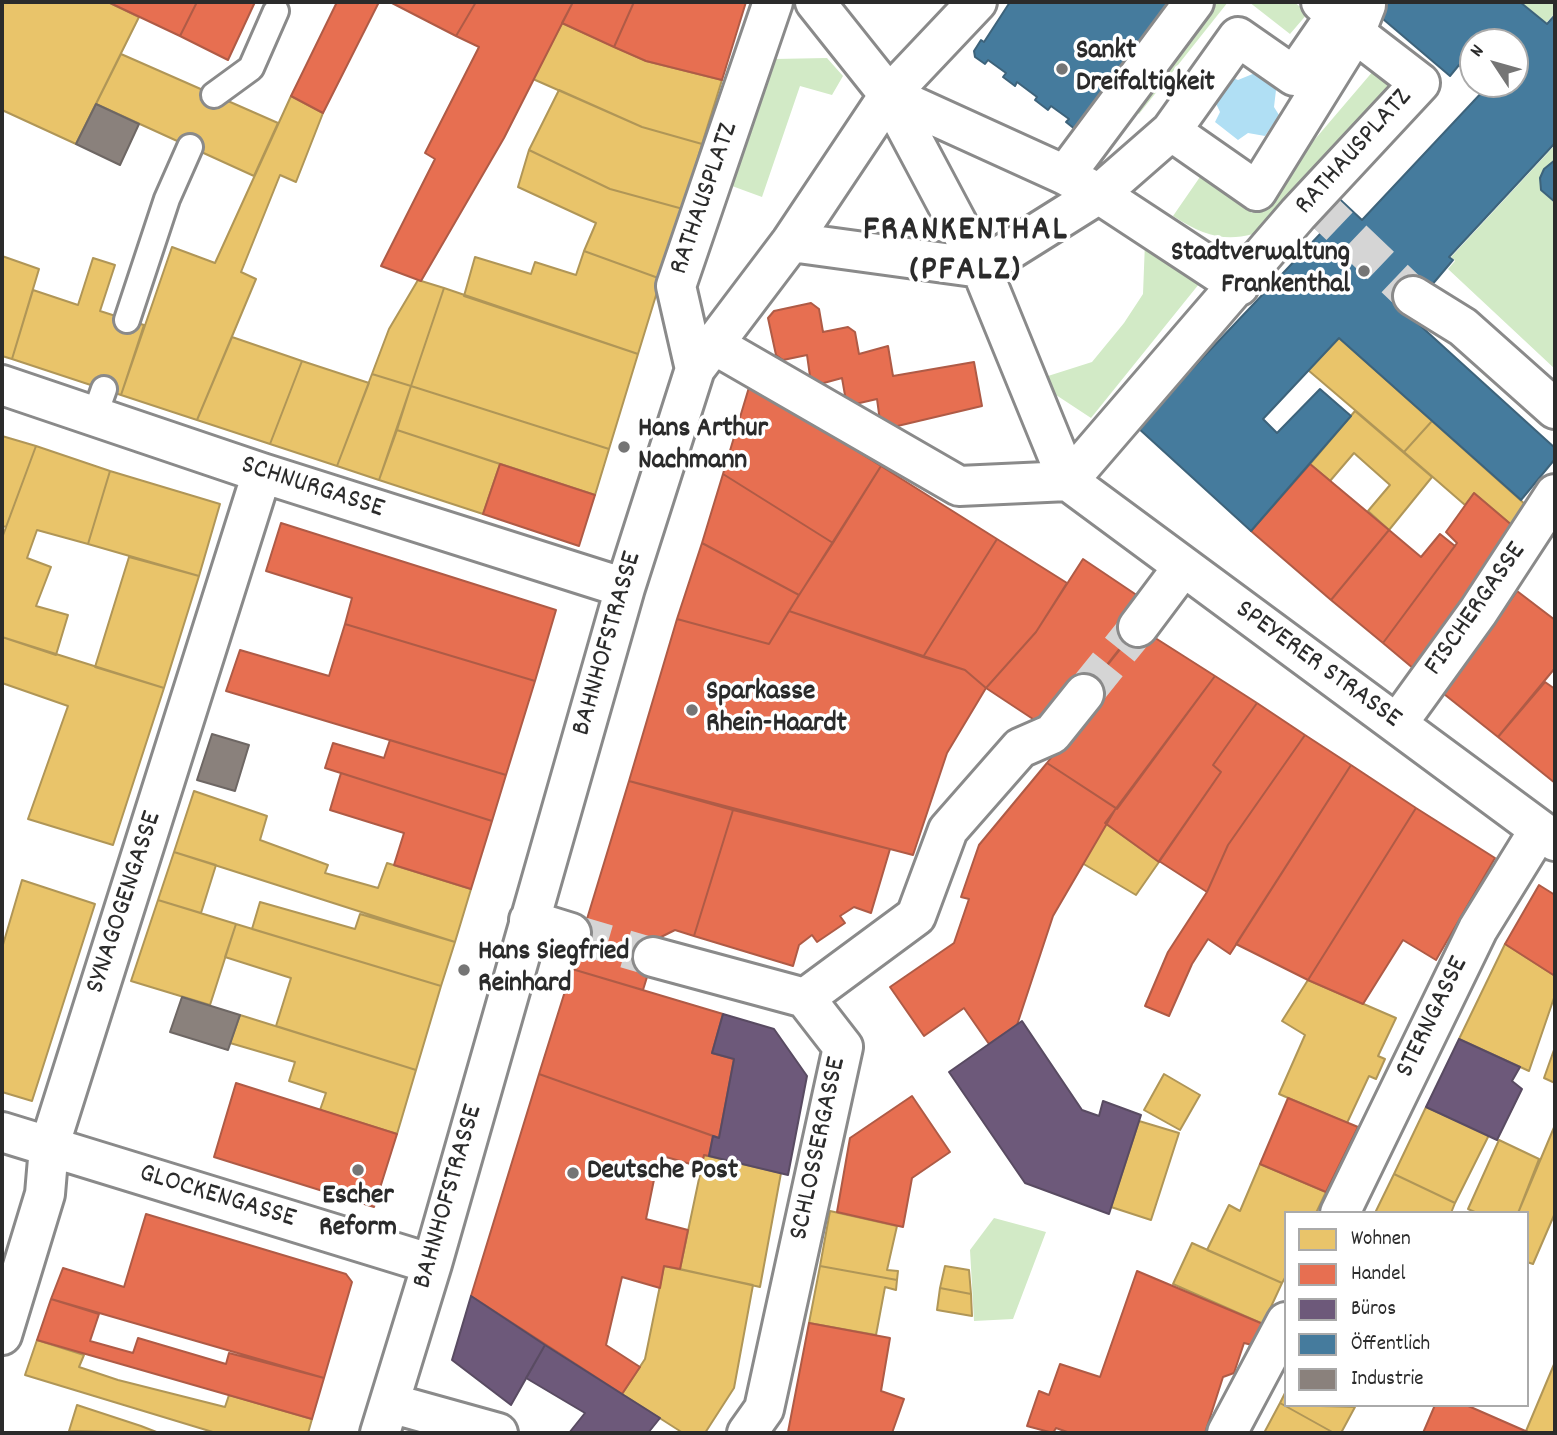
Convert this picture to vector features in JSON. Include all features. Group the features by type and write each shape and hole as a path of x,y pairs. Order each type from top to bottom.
{"street":[{"name":"RATHAUSPLATZ","path":"704,356 676,286 773,2"},
{"path":"815,2 889,95 981,268 1073,486 959,486 704,356 791,242 889,95 977,2"},
{"path":"1065,175 1195,2"},
{"name":"RATHAUSPLATZ","path":"1073,486 1298,214 1420,83 1361,19 1321,2"},
{"name":"RATHAUSPLATZ","path":"981,268 1099,194 1171,131 1238,37 1294,76 1334,18 1361,19"},
{"name":"RATHAUSPLATZ","path":"1171,131 1257,191 1361,19"},
{"path":"889,95 1065,175 1099,194 1239,286"},
{"path":"791,242 981,268"},
{"path":"1423,301 1463,327 1555,409"},
{"name":"BAHNHOFSTRASSE","path":"385,1418 432,1264 625,587 704,356"},
{"name":"SCHNURGASSE","path":"2,385 99,403 262,473 625,587"},
{"name":"SYNAGOGENGASSE","path":"2,1335 45,1194 49,1147 262,473"},
{"name":"SPEYERER STRASSE","path":"1073,486 1547,835"},
{"name":"FISCHERGASSE","path":"1396,724 1478,612 1555,494"},
{"path":"1138,627 1183,567"},
{"path":"653,957 805,998 916,916 948,830 1020,748 1052,734 1084,694"},
{"name":"STERNGASSE","path":"1341,1211 1478,929 1547,835"},
{"path":"529,920 571,933"},
{"name":"SCHLOSSERGASSE","path":"747,1433 764,1409 843,1047 805,998"},
{"name":"GLOCKENGASSE","path":"2,1132 432,1264"},
{"path":"1227,1433 1284,1326"},
{"path":"385,1418 498,1433"}],"lane":[{"path":"214,95 251,68 276,11"},
{"path":"127,320 167,199 190,147"}],"green space":[{"path":"1206,2 1228,2 1139,114 1125,103"},
{"path":"1249,2 1294,2 1308,13 1290,34"},
{"path":"1521,2 1555,2 1555,13 1546,23"},
{"path":"827,58 843,76 832,95 800,86 762,197 732,186 774,59"},
{"path":"1374,70 1396,89 1277,225 1249,235 1224,237 1200,231 1173,216 1202,174 1252,213"},
{"path":"1555,145 1555,369 1448,269 1455,261 1451,257"},
{"path":"1145,242 1199,284 1091,418 1050,391 1048,376 1092,362 1124,323 1143,294"},
{"path":"994,1218 1046,1232 1013,1319 974,1321 970,1250"}],"water":[{"path":"1255,73 1276,90 1274,107 1279,115 1265,136 1248,133 1238,140 1215,122 1220,112 1213,97 1229,76 1238,80"}],"building: Wohnen":[{"path":"2,2 108,2 139,17 76,144 2,110"},
{"path":"562,23 646,61 722,80 702,144 642,127 533,79"},
{"path":"121,54 278,123 254,176 96,104"},
{"path":"559,90 642,127 702,144 683,209 610,189 529,150"},
{"path":"291,96 323,113 296,182 280,175 241,272 256,279 197,420 121,395 172,247 215,263"},
{"path":"529,150 610,189 683,209 661,279 584,251 596,223 518,187"},
{"path":"584,251 661,279 638,354 464,296 475,257 531,274 535,262 576,275"},
{"path":"2,256 39,269 12,359 2,356"},
{"path":"93,258 115,265 100,311 144,325 121,395 12,359 33,290 78,305"},
{"path":"418,280 444,288 411,386 372,374 389,329"},
{"path":"444,288 638,354 609,449 411,386"},
{"path":"232,337 302,361 270,444 197,420"},
{"path":"1339,338 1432,421 1404,452 1308,370"},
{"path":"302,361 369,383 337,466 270,444"},
{"path":"372,374 411,386 379,480 337,466"},
{"path":"411,386 609,449 595,495 397,430"},
{"path":"1355,411 1432,477 1389,530 1368,511 1390,485 1354,453 1330,481 1310,464"},
{"path":"1432,421 1527,506 1514,527 1474,493 1465,505 1404,452"},
{"path":"397,430 500,464 483,514 379,480"},
{"path":"2,436 36,446 6,527 2,526"},
{"path":"36,446 110,471 88,544 37,530 27,558 51,567 36,606 68,615 56,655 2,637 2,538"},
{"path":"110,471 220,504 199,576 88,544"},
{"path":"129,557 199,576 164,688 95,667"},
{"path":"2,637 164,688 113,845 28,819 68,706 2,683"},
{"path":"194,791 267,816 260,840 328,865 325,873 378,888 387,863 471,889 455,942 174,852"},
{"path":"1105,823 1159,862 1136,895 1082,863"},
{"path":"174,852 216,865 201,913 158,900"},
{"path":"22,880 95,904 32,1101 2,1092 2,948"},
{"path":"158,900 236,924 210,1005 131,981"},
{"path":"260,902 355,929 360,914 455,942 441,986 252,929"},
{"path":"236,924 441,986 416,1070 276,1026 291,978 225,957"},
{"path":"1505,944 1555,976 1555,995 1529,1071 1459,1039"},
{"path":"1308,980 1396,1018 1378,1056 1385,1059 1376,1079 1369,1076 1347,1123 1279,1094 1305,1035 1282,1021"},
{"path":"240,1015 416,1070 397,1134 320,1110 326,1093 289,1081 295,1062 230,1043"},
{"path":"1555,1047 1555,1083 1544,1078"},
{"path":"1164,1074 1200,1095 1180,1130 1144,1110"},
{"path":"1426,1107 1489,1135 1455,1203 1394,1174"},
{"path":"1139,1121 1179,1133 1151,1220 1111,1207"},
{"path":"1555,1125 1555,1213 1533,1264 1529,1263 1529,1211 1519,1211"},
{"path":"1499,1140 1539,1159 1519,1211 1468,1209"},
{"path":"704,1155 781,1173 760,1287 680,1269"},
{"path":"1260,1164 1326,1192 1317,1211 1284,1211 1282,1283 1207,1250 1229,1205 1240,1211"},
{"path":"1394,1174 1455,1203 1452,1211 1376,1211"},
{"path":"830,1211 897,1226 887,1270 898,1271 897,1280 820,1266"},
{"path":"1192,1243 1282,1283 1263,1324 1173,1284"},
{"path":"664,1266 753,1285 734,1388 705,1433 683,1433 622,1394 645,1359"},
{"path":"820,1266 897,1280 896,1290 885,1287 876,1335 809,1323"},
{"path":"945,1266 969,1270 971,1294 940,1288"},
{"path":"940,1288 971,1294 972,1316 937,1310"},
{"path":"37,1340 84,1355 79,1367 118,1380 225,1407 229,1395 312,1419 308,1433 216,1433 25,1375"},
{"path":"1555,1362 1555,1433 1530,1433 1526,1431"},
{"path":"1280,1403 1334,1433 1264,1433"},
{"path":"77,1405 141,1426 159,1433 69,1431"},
{"path":"1287,1407 1355,1407 1341,1433 1334,1433"}],"building: Handel":[{"path":"108,2 197,2 180,36"},
{"path":"197,2 255,2 228,60 180,36"},
{"path":"337,2 379,2 323,113 291,96"},
{"path":"390,2 476,2 456,36"},
{"path":"476,2 573,2 504,138 421,281 381,266 435,159 425,153 479,47 456,36"},
{"path":"573,2 634,2 614,47 562,23"},
{"path":"634,2 746,2 722,80 646,61 614,47"},
{"path":"811,303 819,309 823,332 848,327 855,332 859,354 888,346 893,376 974,362 982,406 889,428 880,421 877,399 851,405 846,401 842,378 820,384 810,376 807,355 783,360 776,355 768,318 774,311"},
{"path":"750,384 881,466 833,543 723,474"},
{"path":"500,464 595,495 579,546 483,514"},
{"path":"1310,464 1389,530 1331,600 1251,531"},
{"path":"881,466 997,539 923,657 789,611"},
{"path":"723,474 833,543 799,595 702,543"},
{"path":"1474,493 1514,527 1414,669 1383,643 1457,543 1446,532"},
{"path":"281,523 556,610 535,681 345,624 352,598 266,571"},
{"path":"1389,530 1421,557 1440,534 1455,546 1383,643 1331,600"},
{"path":"997,539 1067,583 1036,632 986,688 965,670 923,657"},
{"path":"702,543 799,595 769,644 677,619"},
{"path":"1083,559 1153,606 1084,694 1042,725 986,688 1036,632"},
{"path":"1517,591 1555,620 1555,668 1498,737 1444,694"},
{"path":"789,611 965,670 986,688 947,753 913,855 629,781 677,619 769,644"},
{"path":"345,624 535,681 506,775 226,691 240,650 329,676"},
{"path":"1138,627 1215,676 1117,809 1047,763 1093,701 1084,694"},
{"path":"1215,676 1257,703 1213,765 1221,772 1159,862 1105,823"},
{"path":"1545,682 1555,689 1555,783 1498,737"},
{"path":"1257,703 1305,735 1228,845 1207,892 1159,861 1221,772 1213,765"},
{"path":"1305,735 1351,765 1230,954 1208,939 1192,964 1169,1016 1145,1006 1168,952 1207,892 1228,845"},
{"path":"390,740 506,775 492,821 325,768 333,743 384,758"},
{"path":"1047,763 1116,808 1053,916 1017,1025 989,1044 964,1008 924,1036 890,987 954,943 969,899 961,897 979,845"},
{"path":"1351,765 1416,808 1308,980 1236,944"},
{"path":"341,773 492,821 471,889 394,865 404,833 330,810"},
{"path":"629,781 733,810 694,936 675,930 659,938 643,990 572,969 577,952 569,949 579,917 587,919"},
{"path":"1416,808 1495,858 1436,960 1403,940 1363,1004 1308,980"},
{"path":"733,810 890,849 871,913 854,907 840,916 845,923 817,942 812,935 799,945 793,966 694,936"},
{"path":"1539,885 1555,895 1555,976 1505,944"},
{"path":"572,969 723,1014 712,1053 734,1059 719,1138 539,1074"},
{"path":"539,1074 713,1136 709,1156 704,1155 701,1167 659,1155 646,1219 688,1230 680,1269 664,1266 660,1288 622,1277 606,1345 640,1367 622,1394 471,1296"},
{"path":"236,1083 397,1134 374,1207 214,1157"},
{"path":"912,1096 950,1152 912,1178 903,1227 837,1212 850,1138"},
{"path":"1288,1098 1358,1127 1326,1192 1260,1164"},
{"path":"146,1214 346,1274 352,1282 324,1378 51,1299 63,1268 124,1287"},
{"path":"1137,1271 1263,1324 1252,1345 1244,1343 1234,1373 1223,1377 1205,1433 1070,1433 1056,1428 1053,1433 1027,1426 1039,1391 1049,1395 1060,1364 1100,1377"},
{"path":"51,1299 99,1314 90,1341 133,1353 138,1338 226,1364 229,1353 324,1378 312,1419 37,1340"},
{"path":"809,1323 890,1338 881,1391 904,1399 892,1433 788,1432"},
{"path":"1434,1407 1471,1407 1530,1433 1423,1433"}],"building: Büros":[{"path":"723,1014 774,1029 807,1076 788,1175 709,1156 713,1136 719,1138 734,1059 712,1053"},
{"path":"1022,1021 1082,1110 1099,1116 1103,1101 1141,1115 1109,1214 1025,1183 949,1072"},
{"path":"1459,1039 1520,1067 1512,1081 1522,1089 1497,1140 1426,1107"},
{"path":"471,1296 545,1345 511,1405 452,1360"},
{"path":"545,1345 660,1418 648,1433 569,1433 585,1413 526,1378"}],"building: Öffentlich":[{"name":"Sankt Dreifaltigkeit","path":"1010,2 1179,2 1076,130 1066,122 1069,119 1051,106 1048,110 1035,100 1037,97 1017,82 1015,86 1003,77 1006,73 988,60 985,64 975,57 974,51 981,40 984,42"},
{"name":"Stadtverwaltung Frankenthal","path":"1363,2 1520,2 1547,24 1555,15 1555,143 1449,257 1453,260 1431,286 1402,309 1555,448 1555,459 1521,500 1339,338 1263,419 1277,433 1320,389 1351,416 1251,531 1137,427 1321,233 1305,218 1331,191 1362,220 1477,98 1529,98 1529,28 1459,28 1459,65 1450,76"},
{"path":"1555,160 1555,202 1541,190 1540,178 1544,169"}],"building: Industrie":[{"path":"96,104 139,124 120,165 76,144"},
{"path":"212,734 249,745 235,791 197,780"},
{"path":"182,997 240,1015 228,1050 170,1032"}],"tunnel":[{"path":"1312,200 1413,296"},
{"path":"1084,694 1138,627"},
{"path":"571,933 653,957"}],"place":[{"name":"Sankt Dreifaltigkeit","path":"1062,69"},
{"name":"Stadtverwaltung Frankenthal","path":"1364,271"},
{"name":"Hans Arthur Nachmann","path":"624,447"},
{"name":"Sparkasse Rhein-Haardt","path":"692,710"},
{"name":"Hans Siegfried Reinhard","path":"464,970"},
{"name":"Escher Reform","path":"358,1170"},
{"name":"Deutsche Post","path":"573,1173"}],"district":[{"name":"FRANKENTHAL (PFALZ)","path":"966,253"}]}
